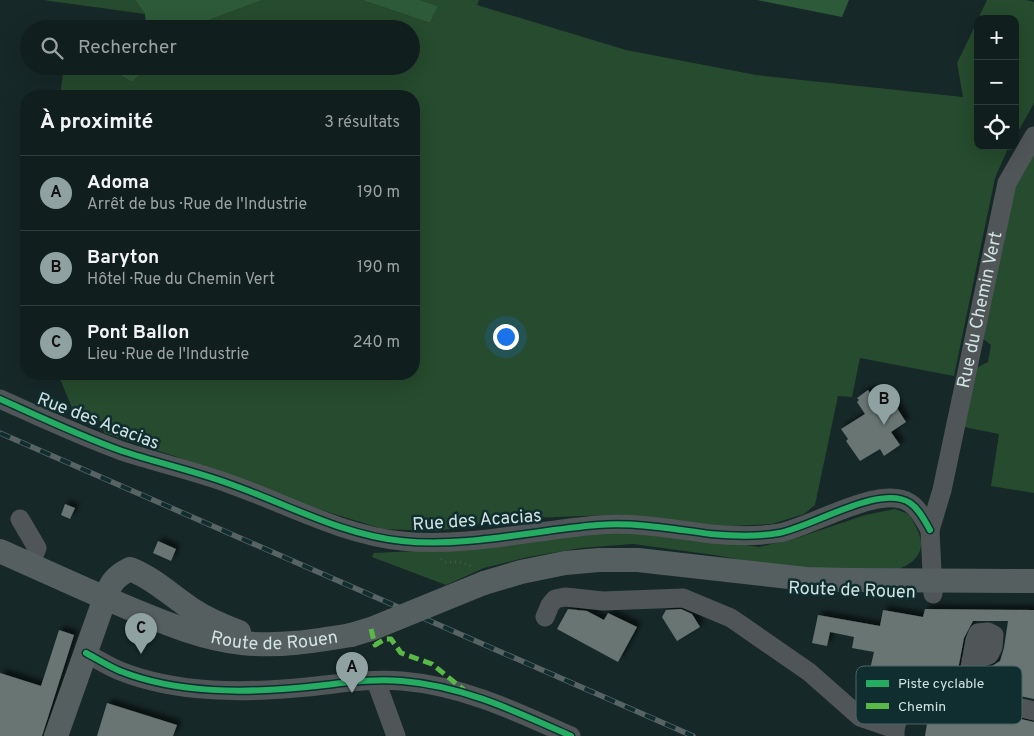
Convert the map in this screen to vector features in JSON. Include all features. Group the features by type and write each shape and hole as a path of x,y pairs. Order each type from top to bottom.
{"main road":[{"name":"Route de Rouen","path":"0,551 104,598 195,634 241,643 274,645 352,635 371,629 479,575 521,572 565,563 609,560 674,563 778,589 800,592 932,587 1034,580"},
{"path":"56,736 104,598 110,585 118,575 130,570 144,575 217,624 274,645"},
{"name":"Route de Rouen","path":"932,587 1034,595"}],"street":[{"name":"Rue du Chemin Vert","path":"932,587 930,530 942,490 1007,183 1034,136"},
{"name":"Rue des Acacias","path":"0,399 85,437 122,451 229,484 364,535 404,541 454,542 600,524 637,525 735,536 780,533 812,523 871,499 894,497 910,502"},
{"path":"930,530 922,516 910,502 942,490"},
{"path":"20,519 37,548 30,564"},
{"path":"545,617 555,599 565,597 603,601 684,598 731,618 809,672 856,713"},
{"path":"86,653 127,673 156,681 214,690 259,690 376,681 400,681 436,685 478,696 570,736"},
{"path":"970,666 971,660"},
{"path":"376,681 396,736"},
{"path":"863,728 895,732"}],"path":[{"path":"445,562 459,562 479,575"}],"green space":[{"path":"43,0 135,0 145,14"},
{"path":"135,0 263,0 209,20 145,20 145,14"},
{"path":"263,0 362,0 430,23 438,6 420,0 479,0 477,5 626,50 756,75 963,97 957,63 974,28 974,150 1007,150 995,178 954,376 860,358 852,397 838,396 815,505 804,514 772,524 710,527 609,515 531,518 435,531 383,529 318,509 174,456 104,433 102,422 72,408 60,380 420,380 420,90 61,90 63,75 120,75 132,82 139,75 420,75 420,20 209,20"},
{"path":"362,0 420,0 438,6 430,23"},
{"path":"757,0 849,0 842,17"},
{"path":"987,0 1026,0 1034,2 1034,103 1019,130 1019,15 980,15"},
{"path":"120,75 139,75 132,82"},
{"path":"1034,151 1034,493 991,486 999,434 964,427 974,369 988,362 991,345 982,338 1008,207 1019,176"},
{"path":"895,509 910,516 917,529 921,546 916,558 911,563 889,572 791,569 714,555 633,544 581,548 528,557 484,568 446,585 372,557 374,553 458,549 486,543 643,530 759,547 797,538 865,515"}],"building":[{"path":"868,390 870,393 872,391 884,408 893,402 906,422 891,432 900,445 884,456 880,449 860,461 846,441 848,439 841,429 865,414 857,402 859,400 857,398"},
{"path":"65,504 75,508 70,519 61,515"},
{"path":"158,541 176,549 171,561 153,553"},
{"path":"568,609 587,611 604,620 608,613 637,627 618,662 557,629"},
{"path":"681,609 692,614 700,627 677,641 662,617 666,610"},
{"path":"925,609 1034,610 1034,699 1022,696 1022,666 992,666 1000,661 1008,621 973,621 964,638 959,666 871,666 874,652 852,648 854,637 830,632 827,646 812,643 818,615 880,626 883,610 923,617"},
{"path":"59,630 74,635 42,736 0,736 0,673 41,686"},
{"path":"107,703 177,725 173,736 97,736"},
{"path":"1022,719 1034,722 1034,736 925,736 927,724 1022,724"}],"railway":[{"path":"0,433 693,736"}],"marked path":[{"path":"371,629 375,645 385,639 391,639 401,653 432,664 464,690"}],"cycle path":[{"path":"0,399 75,433 122,451 217,479 336,526 380,538 426,543 450,542 500,538 574,527 612,524 654,526 719,535 762,535 793,529 846,508 882,498 897,498 910,503 919,512 930,530"},
{"path":"86,653 116,669 142,679 189,688 236,691 284,689 378,680 424,684 446,688 488,701 571,736"}],"place":[{"name":"Baryton","path":"884,425"},
{"name":"Pont Ballon","path":"141,654"},
{"name":"Adoma","path":"352,693"}]}
